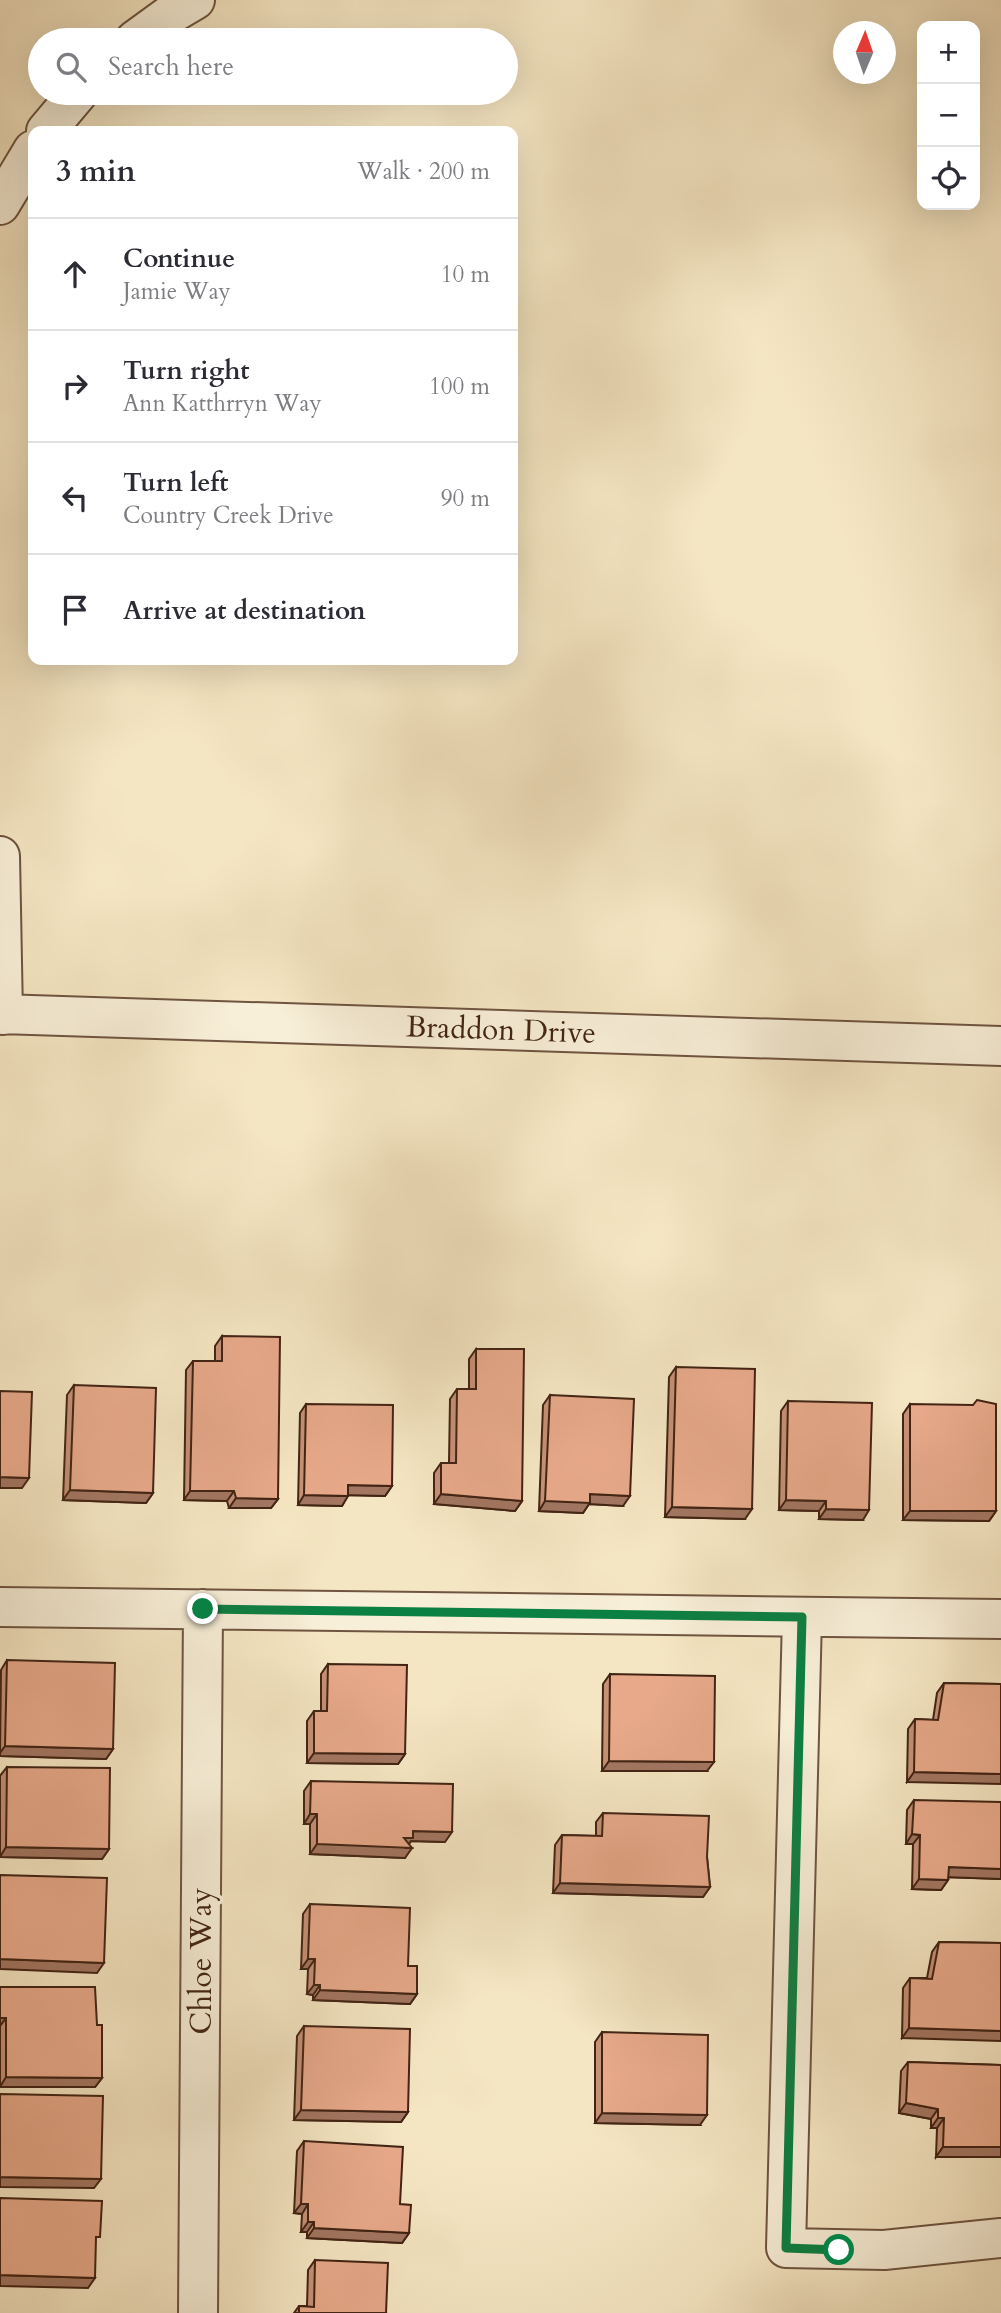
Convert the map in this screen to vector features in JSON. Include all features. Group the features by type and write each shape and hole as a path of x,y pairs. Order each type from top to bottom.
{"street":[{"path":"152,28 195,0"},
{"path":"50,126 68,105"},
{"path":"0,205 28,157"},
{"path":"0,856 1,1014"},
{"name":"Braddon Drive","path":"1,1014 1001,1046"},
{"path":"0,1607 1001,1619"},
{"name":"Chloe Way","path":"198,2313 203,1609"},
{"path":"802,1617 786,2248 884,2250 1001,2238"}],"building":[{"path":"222,1336 280,1337 278,1499 236,1498 234,1491 190,1491 193,1361 222,1361"},
{"path":"476,1349 524,1349 522,1501 441,1494 441,1463 456,1463 457,1389 476,1389"},
{"path":"676,1367 755,1369 752,1509 672,1507"},
{"path":"74,1385 156,1388 153,1493 70,1490"},
{"path":"0,1391 32,1392 29,1478 0,1477"},
{"path":"550,1395 634,1399 630,1496 590,1494 590,1503 545,1501"},
{"path":"977,1400 996,1404 996,1511 910,1511 910,1404 973,1405"},
{"path":"788,1401 872,1403 869,1510 826,1509 826,1501 786,1500"},
{"path":"306,1404 393,1405 392,1486 348,1485 348,1496 304,1495"},
{"path":"7,1660 115,1663 113,1749 5,1746"},
{"path":"328,1664 407,1665 405,1754 314,1753 314,1711 327,1711"},
{"path":"610,1674 715,1676 714,1762 609,1761"},
{"path":"944,1683 1001,1684 1001,1774 914,1772 915,1719 938,1720"},
{"path":"7,1767 110,1768 109,1849 6,1847"},
{"path":"311,1781 453,1784 452,1832 413,1831 413,1838 404,1838 412,1848 317,1844 317,1814 310,1814"},
{"path":"914,1800 1001,1802 1001,1869 949,1867 948,1880 919,1879 920,1835 912,1834"},
{"path":"603,1813 709,1816 707,1857 710,1887 560,1883 562,1835 602,1836"},
{"path":"0,1875 107,1878 104,1963 0,1959"},
{"path":"310,1904 410,1908 408,1966 417,1966 417,1994 320,1990 320,1985 314,1985 315,1959 308,1959"},
{"path":"939,1942 1001,1943 1001,2031 909,2028 910,1978 932,1979"},
{"path":"0,1987 95,1987 97,2025 102,2025 102,2078 6,2077 6,2018 0,2018"},
{"path":"304,2026 410,2029 408,2112 301,2110"},
{"path":"602,2032 708,2035 707,2115 602,2113"},
{"path":"908,2062 1001,2065 1001,2147 943,2147 944,2118 938,2118 938,2109 906,2103"},
{"path":"0,2094 103,2096 101,2179 0,2177"},
{"path":"304,2141 403,2147 400,2204 411,2205 409,2233 314,2228 314,2222 308,2222 308,2204 301,2204"},
{"path":"0,2198 102,2201 100,2237 96,2237 95,2278 0,2275"},
{"path":"315,2260 388,2263 386,2313 299,2313 299,2306 314,2307"}],"route":[{"path":"203,1609 802,1617 786,2248 839,2250"}]}
